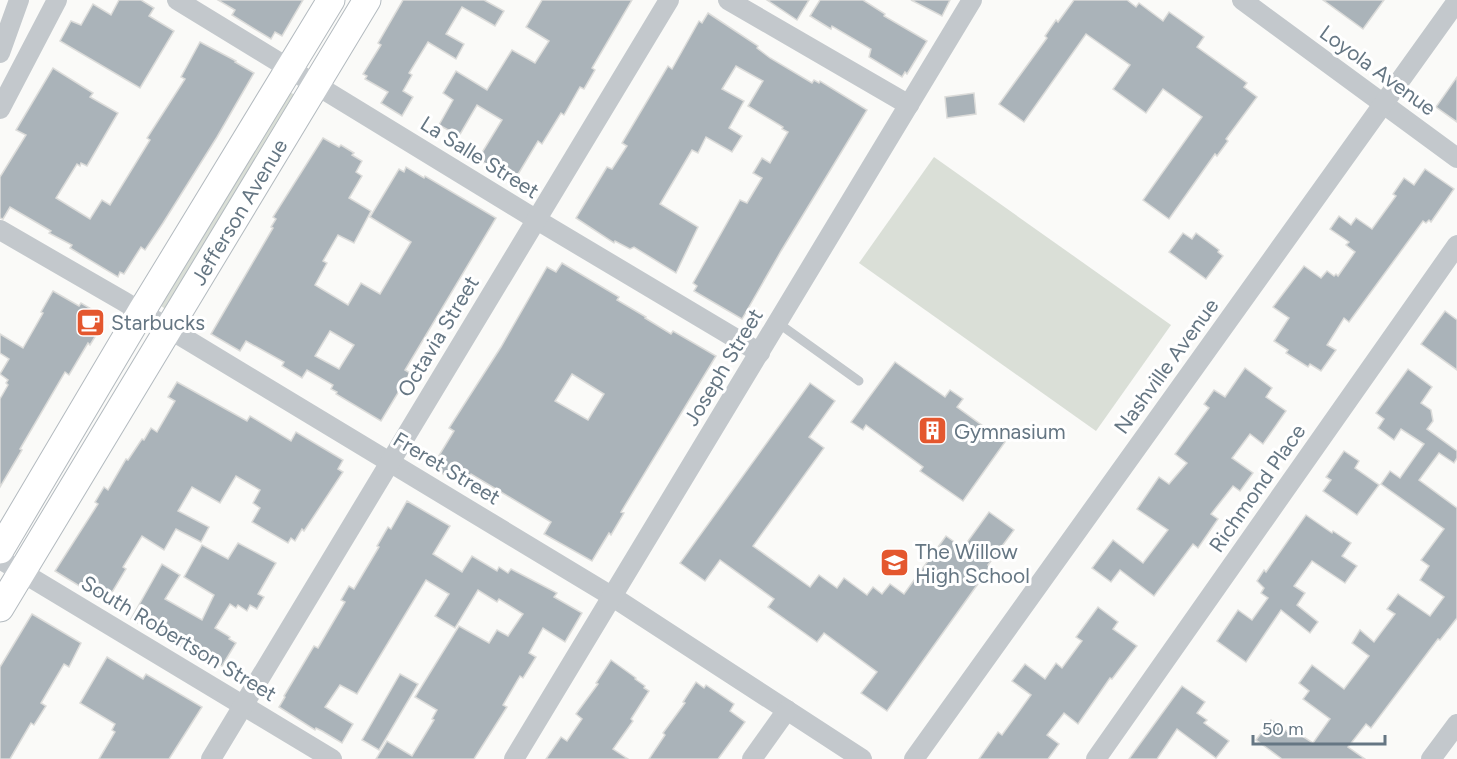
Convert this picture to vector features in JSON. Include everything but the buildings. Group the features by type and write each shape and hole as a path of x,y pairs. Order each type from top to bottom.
{"street":[{"path":"0,52 19,0"},
{"path":"0,109 57,0"},
{"name":"La Salle Street","path":"177,0 760,353"},
{"name":"Jefferson Avenue","path":"0,550 141,312 331,0"},
{"name":"Jefferson Avenue","path":"0,608 11,566 169,329 367,0"},
{"name":"Octavia Street","path":"211,759 669,0"},
{"path":"728,0 909,105"},
{"name":"Joseph Street","path":"514,759 614,597 972,0"},
{"name":"Loyola Avenue","path":"1242,0 1457,158"},
{"name":"Nashville Avenue","path":"914,759 1457,1"},
{"name":"Freret Street","path":"0,230 141,312 614,597 862,759"},
{"name":"Richmond Place","path":"1096,759 1457,245"},
{"name":"South Robertson Street","path":"11,566 332,759"},
{"path":"752,759 787,711"},
{"path":"1431,759 1457,724"}],"lane":[{"path":"777,323 859,381"}],"shaded area":[{"path":"289,92 300,97 170,312 161,306"},
{"path":"934,157 1171,325 1096,431 859,263"}],"place":[{"name":"Starbucks","path":"90,322"},
{"name":"Gymnasium","path":"933,431"},
{"name":"The Willow High School","path":"894,563"}]}
